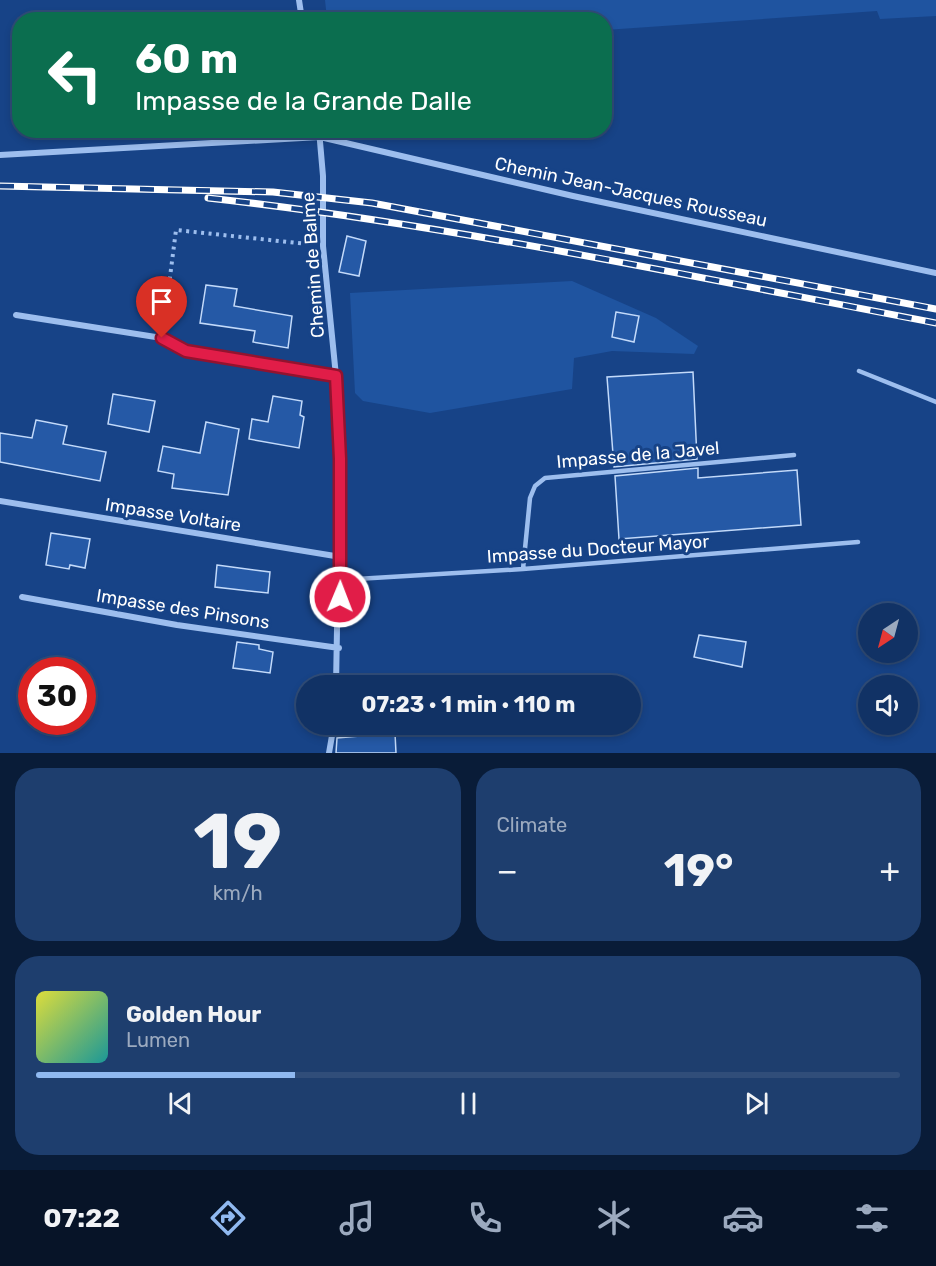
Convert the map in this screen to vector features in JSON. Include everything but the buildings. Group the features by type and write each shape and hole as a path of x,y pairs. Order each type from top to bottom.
{"street":[{"name":"Chemin Jean-Jacques Rousseau","path":"0,155 258,138"},
{"name":"Chemin de Balme","path":"319,138 323,246 336,376 340,557 337,675"},
{"name":"Chemin Jean-Jacques Rousseau","path":"335,138 573,196 936,273"},
{"path":"15,315 162,338 186,351 336,376"},
{"name":"Impasse Voltaire","path":"0,501 340,557"},
{"name":"Impasse des Pinsons","path":"22,597 177,625 339,648"},
{"path":"329,753 332,735"}],"lane":[{"path":"860,371 936,402"},
{"name":"Impasse de la Javel","path":"523,569 530,498 535,486 546,478 794,454"},
{"name":"Impasse du Docteur Mayor","path":"340,580 523,569 858,542"}],"path":[{"path":"162,338 176,230 323,246"}],"shaded area":[{"path":"325,0 936,0 936,16 880,19 877,11 612,30 612,12 326,12"},
{"path":"572,281 656,318 698,346 694,354 612,351 574,358 572,389 430,413 363,401 355,393 350,293"}],"railway":[{"path":"0,186 273,192 372,203 936,309"},
{"path":"208,198 391,222 482,237 936,323"}],"route":[{"path":"162,338 186,351 336,376 340,459 340,597"}]}
